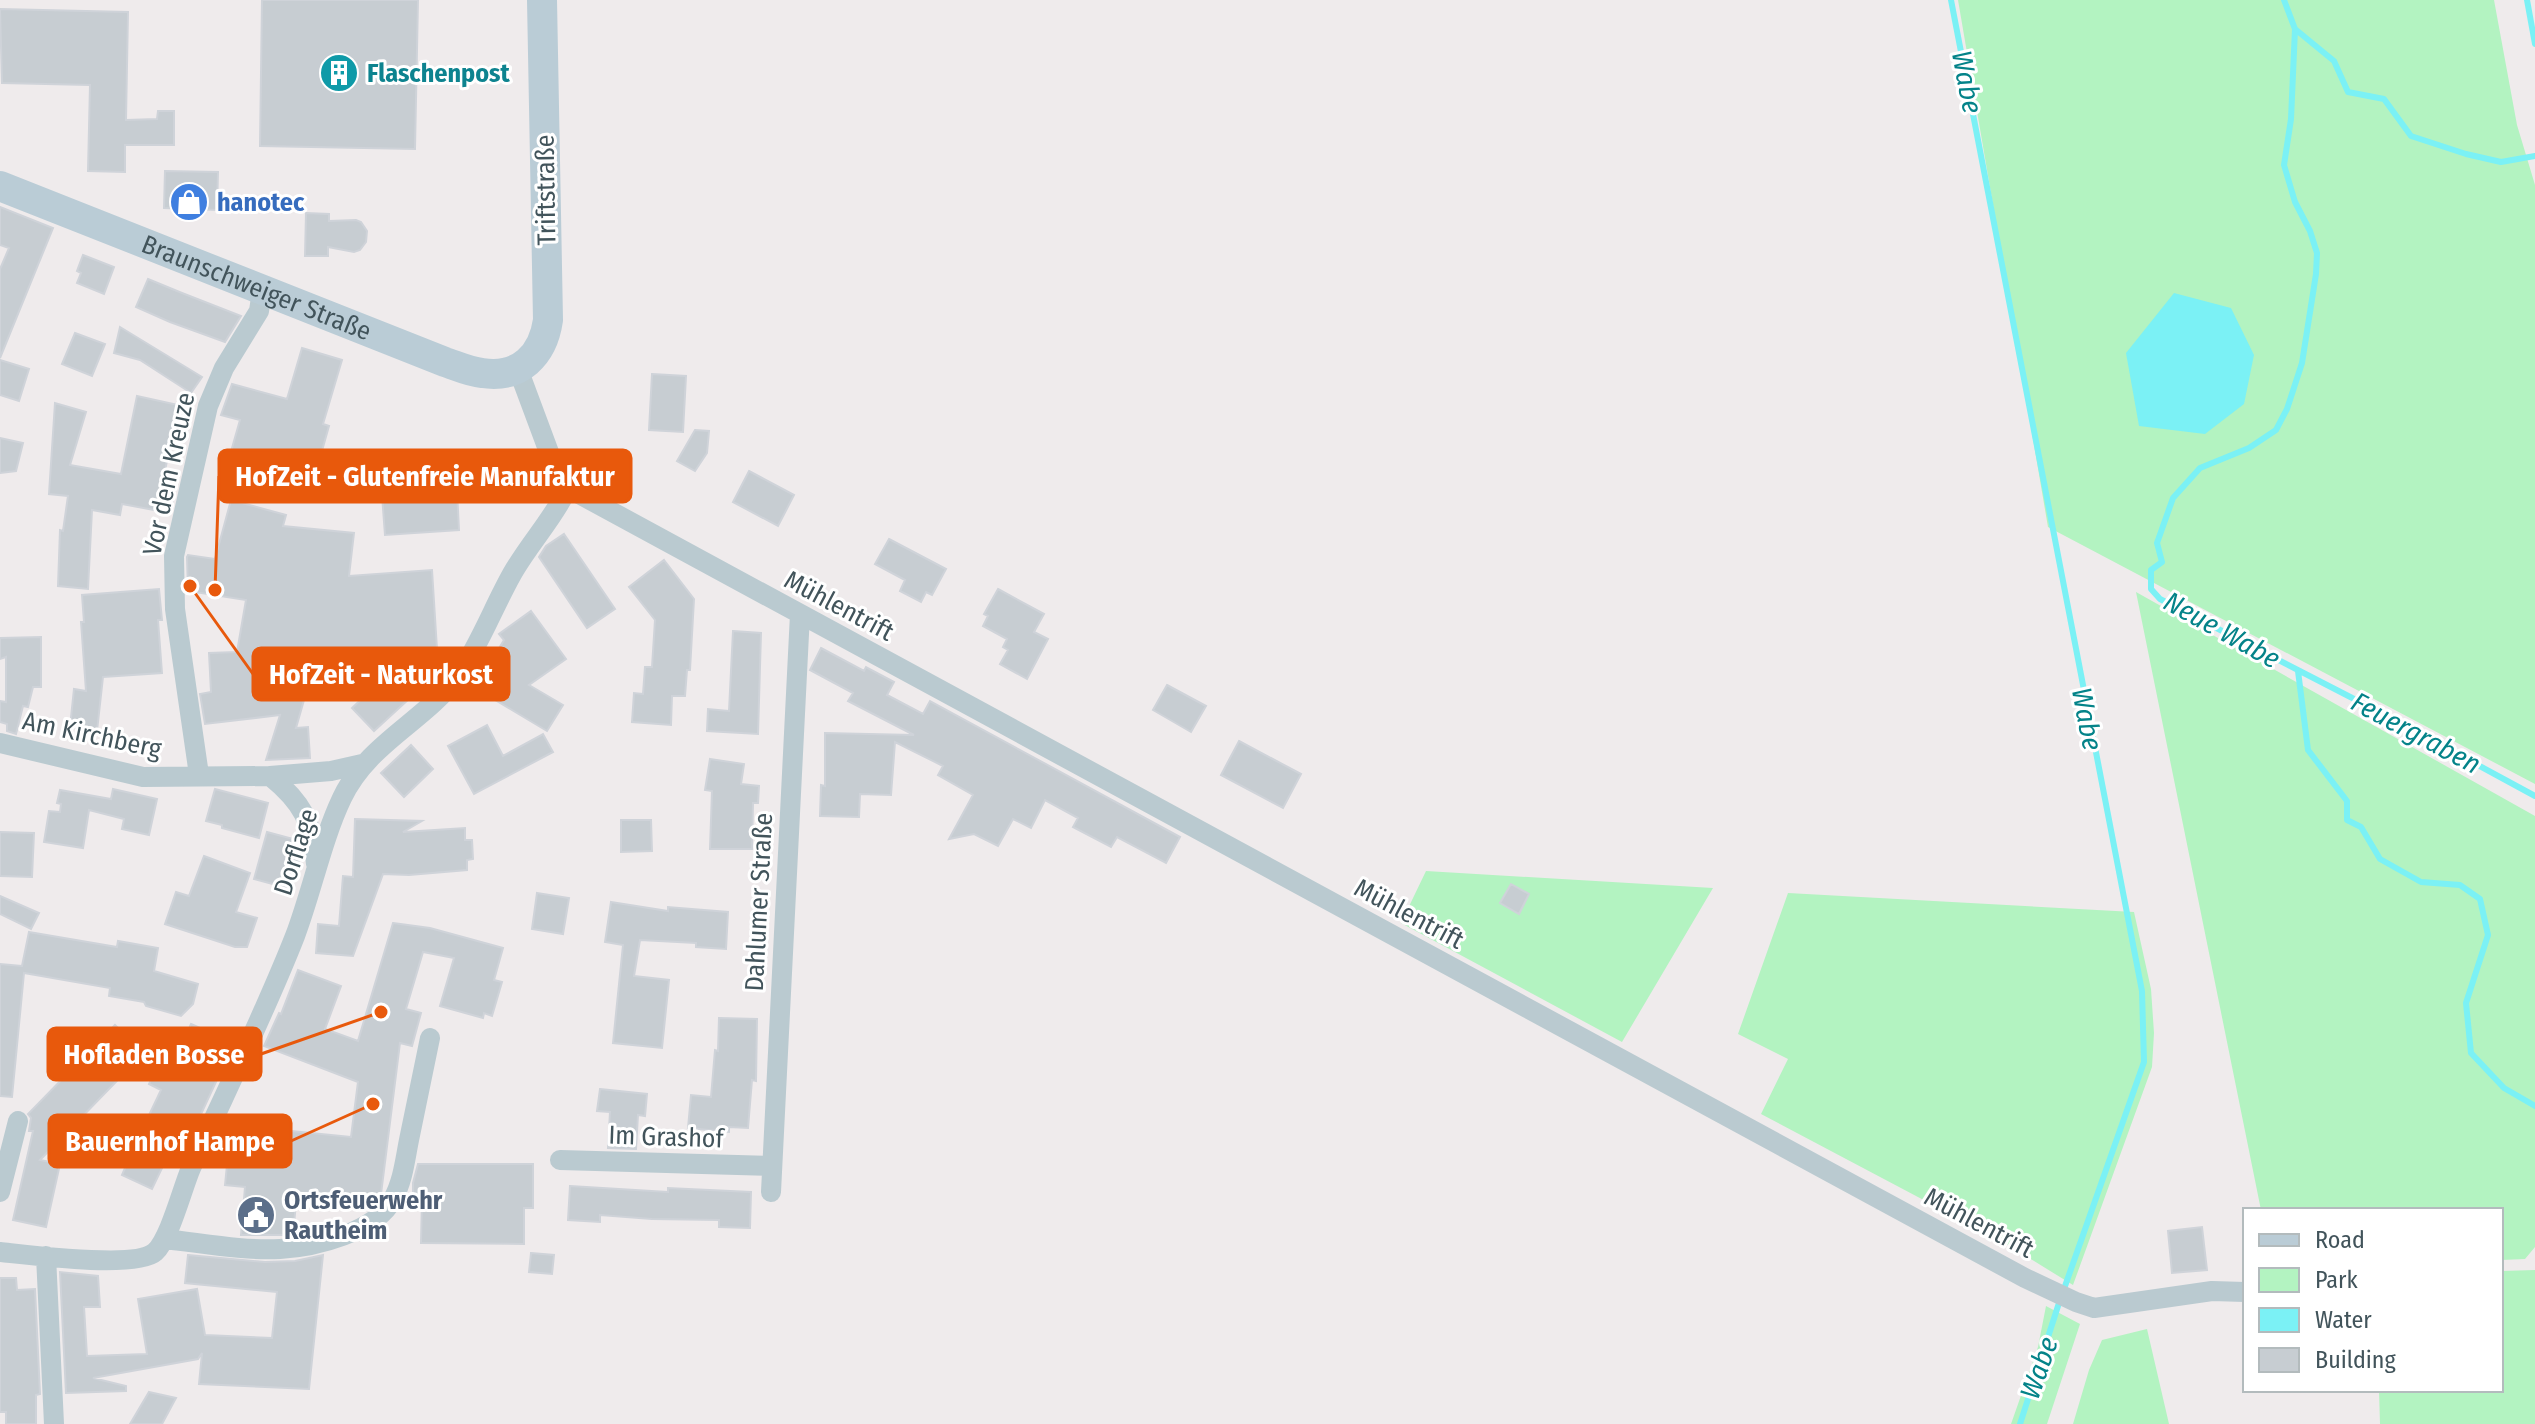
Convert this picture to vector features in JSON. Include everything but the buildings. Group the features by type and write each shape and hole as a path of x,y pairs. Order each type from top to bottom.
{"street":[{"name":"Triftstraße","path":"518,369 539,350 548,320 542,0"},
{"name":"Braunschweiger Straße","path":"0,186 467,369 482,373 518,369"},
{"name":"Vor dem Kreuze","path":"199,775 175,609 174,556 211,395 259,311 262,291"},
{"path":"518,369 553,463 568,488"},
{"name":"Mühlentrift","path":"568,488 2037,1284 2094,1308 2212,1291 2243,1292"},
{"name":"Dorflage","path":"164,1239 189,1173 286,957 340,802 351,781 362,764 458,676 513,573 558,508 568,488"},
{"name":"Dahlumer Straße","path":"771,1192 800,614"},
{"name":"Am Kirchberg","path":"0,743 143,777 270,776 331,771 362,764"},
{"path":"270,776 289,791 301,806 311,828 317,873"},
{"path":"0,1252 139,1260 155,1252 164,1239 279,1249 343,1235 368,1225 382,1215 391,1203 402,1175 430,1038"},
{"path":"0,1192 18,1121"},
{"name":"Im Grashof","path":"560,1160 772,1166"},
{"path":"46,1256 54,1424"}],"green space":[{"path":"1958,0 2494,0 2517,125 2535,185 2535,784 2048,527"},
{"path":"2136,592 2535,816 2535,1247 2525,1259 2503,1260 2503,1208 2261,1208"},
{"path":"1426,871 1713,888 1622,1042 1401,923"},
{"path":"1788,893 2134,912 2151,989 2154,1033 2152,1067 2073,1285 2003,1242 1761,1114 1788,1059 1738,1034"},
{"path":"2535,1270 2535,1424 2380,1424 2379,1392 2503,1392 2503,1271"},
{"path":"2046,1306 2080,1324 2047,1424 2011,1424 2038,1347"},
{"path":"2147,1329 2169,1424 2073,1424 2089,1370 2102,1340"}],"water":[{"path":"2174,293 2231,308 2254,355 2244,404 2205,434 2139,426 2126,353"}],"waterway":[{"name":"Wabe","path":"1951,0 2142,991 2144,1062 2020,1424"},
{"name":"Neue Wabe","path":"2284,0 2295,29 2291,119 2284,165 2295,202 2317,253 2302,363 2287,409 2276,430 2249,448 2200,468 2173,498 2157,543 2162,562 2151,570 2151,589 2160,599 2535,796"},
{"path":"2527,0 2535,44"},
{"path":"2295,29 2334,61 2348,92 2384,99 2411,136 2501,162 2535,156"},
{"name":"Neue Wabe","path":"2298,671 2308,750 2347,801 2347,820 2361,827 2380,859 2421,882 2460,885 2480,899 2488,935 2466,1003 2471,1053 2504,1088 2535,1106"}],"place":[{"name":"Flaschenpost","path":"339,73"},
{"name":"hanotec","path":"189,202"},
{"name":"HofZeit - Naturkost","path":"190,586"},
{"name":"HofZeit - Glutenfreie Manufaktur","path":"215,590"},
{"name":"Hofladen Bosse","path":"381,1012"},
{"name":"Bauernhof Hampe","path":"373,1104"},
{"name":"Ortsfeuerwehr Rautheim","path":"256,1215"}],"water label":[{"name":"Feuergraben","path":"2416,733"}]}
